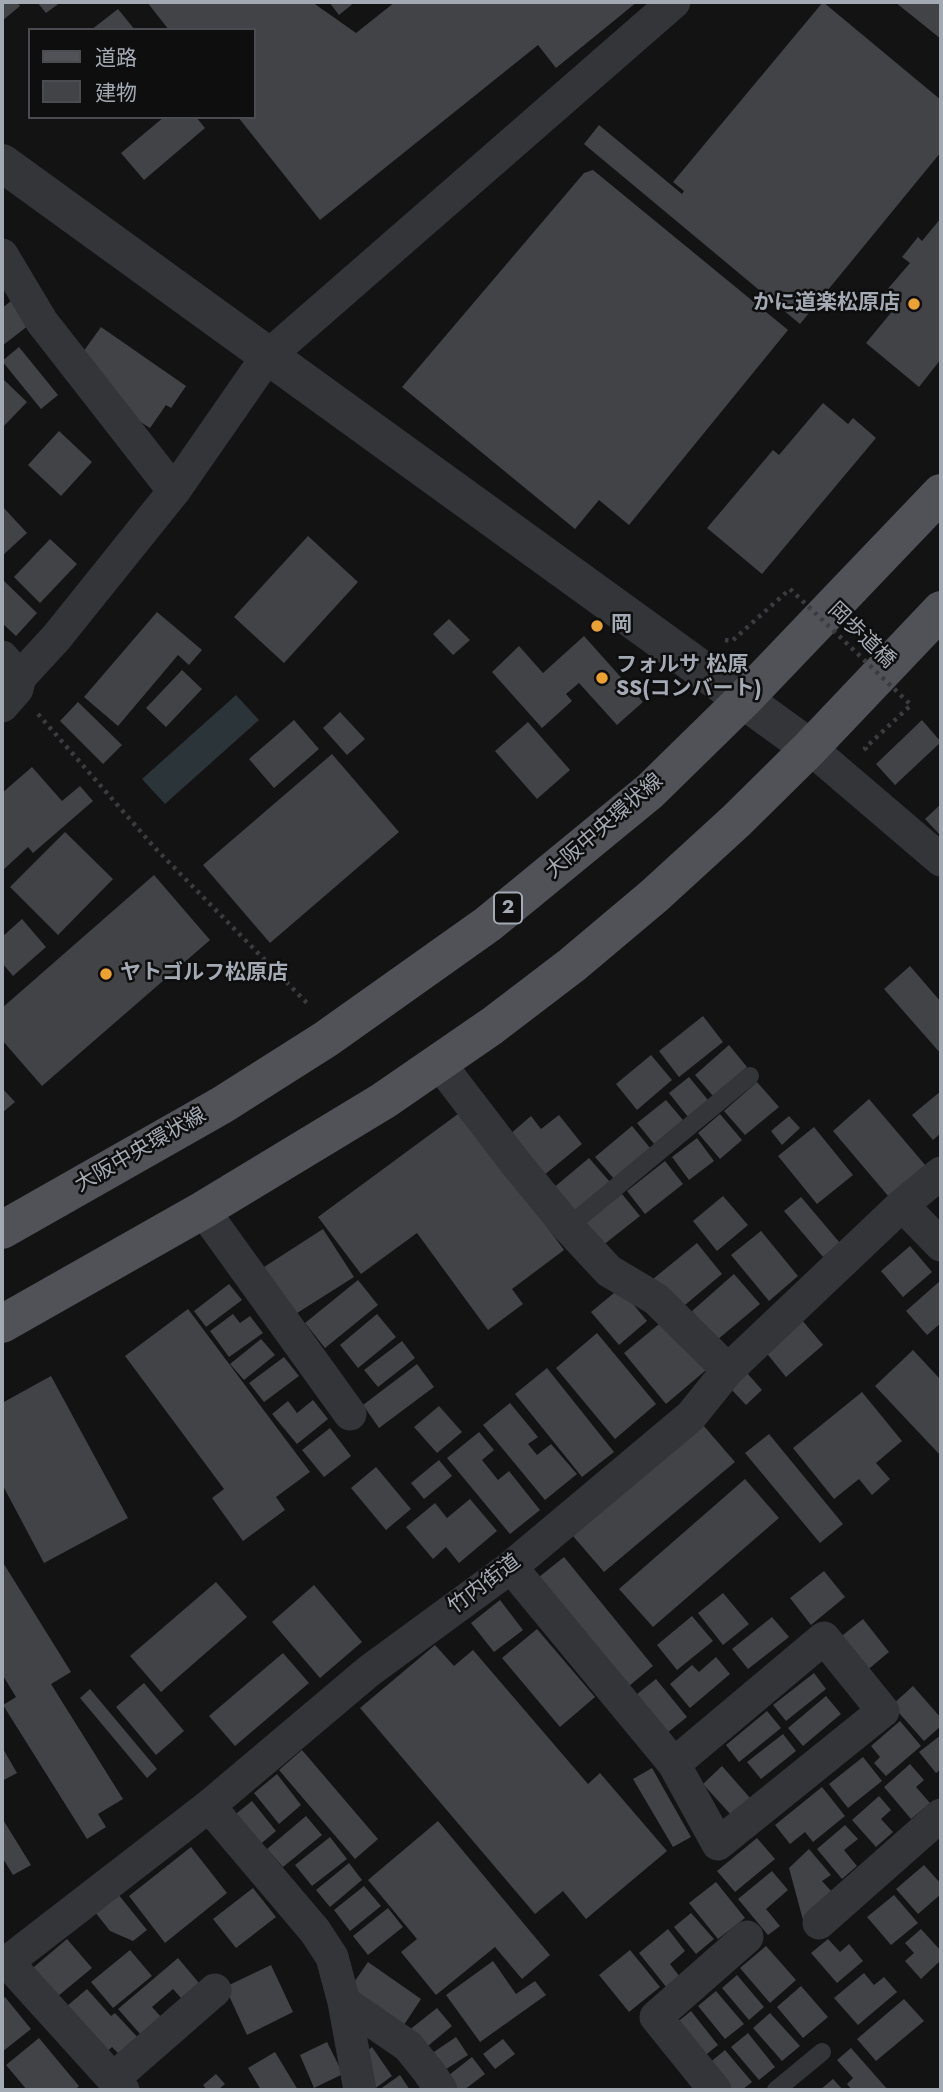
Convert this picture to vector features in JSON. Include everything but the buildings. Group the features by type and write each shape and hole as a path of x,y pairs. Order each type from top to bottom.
{"main road":[{"name":"大阪中央環状線","path":"2,1230 222,1105 326,1039 488,924 650,791 744,699 941,493"},
{"path":"2,1324 308,1148 439,1063 572,965 654,896 736,821 810,748 941,610"}],"street":[{"path":"10,682 56,638 174,491 267,357 674,2"},
{"path":"2,163 744,699 810,748 941,860"},
{"path":"5,268 42,322 174,491"},
{"path":"439,1063 568,1227 609,1271 656,1298 728,1370"},
{"name":"竹内街道","path":"4,1964 209,1806 369,1671 511,1567 691,1416 728,1370 902,1205 941,1173"},
{"path":"902,1205 941,1245"},
{"path":"203,1210 349,1414"},
{"path":"511,1567 674,1764 718,1844 883,1711 824,1638 674,1764"},
{"path":"209,1806 315,1931 332,1957 344,2002 360,2090"},
{"path":"819,1923 936,1828"},
{"path":"715,2090 656,2017 747,1937"},
{"path":"4,1964 118,2085 215,1990"},
{"path":"344,2002 408,2046 441,2090"}],"lane":[{"path":"568,1227 750,1076"},
{"path":"776,2090 822,2052"}],"path":[{"name":"岡歩道橋","path":"732,640 790,589 911,705 865,748"},
{"path":"10,682 155,848 308,1004"}],"shaded area":[{"path":"236,695 259,720 165,804 142,779"}],"place":[{"name":"かに道楽松原店","path":"914,304"},
{"name":"岡","path":"597,626"},
{"name":"フォルサ 松原 SS(コンバート)","path":"602,678"},
{"name":"ヤトゴルフ松原店","path":"106,974"}]}
